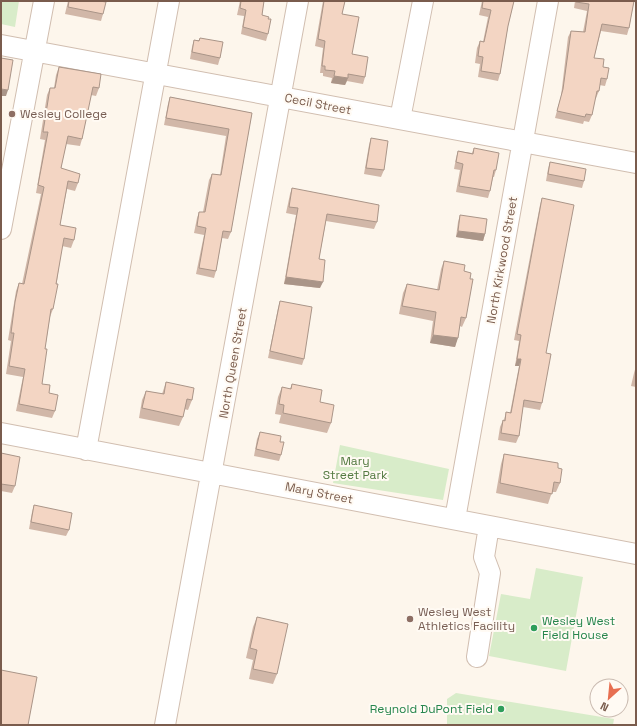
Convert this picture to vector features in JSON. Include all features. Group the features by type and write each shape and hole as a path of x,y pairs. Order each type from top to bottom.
{"street":[{"path":"1,229 44,1"},
{"path":"86,450 170,1"},
{"name":"North Queen Street","path":"166,725 298,1"},
{"path":"400,119 423,1"},
{"name":"North Kirkwood Street","path":"455,519 524,142 548,1"},
{"name":"Cecil Street","path":"1,45 636,163"},
{"name":"Mary Street","path":"1,433 636,554"},
{"path":"477,657 490,574 484,557 490,526"}],"green space":[{"path":"1,1 19,1 15,27 1,24"},
{"name":"Mary Street Park","path":"340,445 449,469 443,500 333,483"},
{"name":"Wesley West Field House","path":"536,568 583,577 566,671 489,656 501,594 530,599"},
{"name":"Reynold DuPont Field","path":"456,693 589,715 589,718 614,719 613,725 447,725 447,699"}],"building":[{"path":"69,1 106,2 103,14 68,7"},
{"path":"241,1 264,1 262,15 269,17 268,19 271,19 268,34 243,27 246,10 240,8"},
{"path":"324,1 345,1 342,14 359,17 352,54 368,57 365,77 348,74 348,78 334,76 335,71 325,70 325,66 322,66 325,41 318,39"},
{"path":"483,1 514,1 500,74 481,71 483,57 478,56 480,41 484,42 491,10 482,8"},
{"path":"576,1 634,1 629,28 602,24 594,58 604,59 603,67 609,68 607,79 601,78 592,115 586,114 585,117 557,111 563,89 571,31 585,32 589,4"},
{"path":"200,38 223,42 220,58 192,52 194,40 199,41"},
{"path":"1,58 13,60 8,90 1,89"},
{"path":"59,67 101,74 99,88 93,87 82,139 68,136 61,168 80,174 78,183 68,181 60,225 76,228 74,240 64,238 56,284 58,284 53,309 51,309 45,349 47,349 42,384 50,385 49,393 58,395 55,411 19,404 25,369 9,366 14,333 11,333 15,302 19,283 24,284 44,187 38,185 48,132 43,132 50,88 55,88"},
{"path":"170,97 252,113 231,232 223,231 216,271 199,268 206,228 197,226 199,212 205,212 212,174 221,175 229,129 166,118"},
{"path":"371,138 388,141 384,170 366,168"},
{"path":"474,148 499,153 490,191 459,186 463,164 456,162 458,151 473,154"},
{"path":"550,162 586,169 584,181 548,174"},
{"path":"292,188 379,205 377,222 327,214 319,259 325,260 323,282 286,277 298,208 289,207"},
{"path":"542,198 574,205 546,353 551,354 542,403 524,400 519,436 501,433 506,412 511,413 521,359 517,359 521,335 517,334"},
{"path":"460,215 487,219 485,234 458,231"},
{"path":"444,261 465,265 464,271 471,273 470,279 473,279 466,318 461,317 458,338 433,335 436,312 402,306 407,284 439,290"},
{"path":"280,301 312,307 304,359 270,351"},
{"path":"166,382 194,388 192,400 187,399 183,417 142,408 146,391 164,394"},
{"path":"292,384 322,390 320,402 334,405 331,423 283,413 284,405 279,404 282,387 291,389"},
{"path":"260,432 281,436 280,442 284,442 281,455 256,449"},
{"path":"1,453 20,457 15,486 1,484"},
{"path":"504,454 558,463 558,468 562,469 560,483 554,482 552,494 500,483"},
{"path":"34,505 72,513 69,530 31,522"},
{"path":"257,617 288,624 277,674 253,669 257,650 250,648"},
{"path":"1,670 37,677 28,725 1,725"}],"place":[{"name":"Wesley College","path":"12,114"},
{"name":"Wesley West Athletics Facility","path":"410,619"},
{"name":"Wesley West Field House","path":"534,628"},
{"name":"Reynold DuPont Field","path":"501,709"}]}
